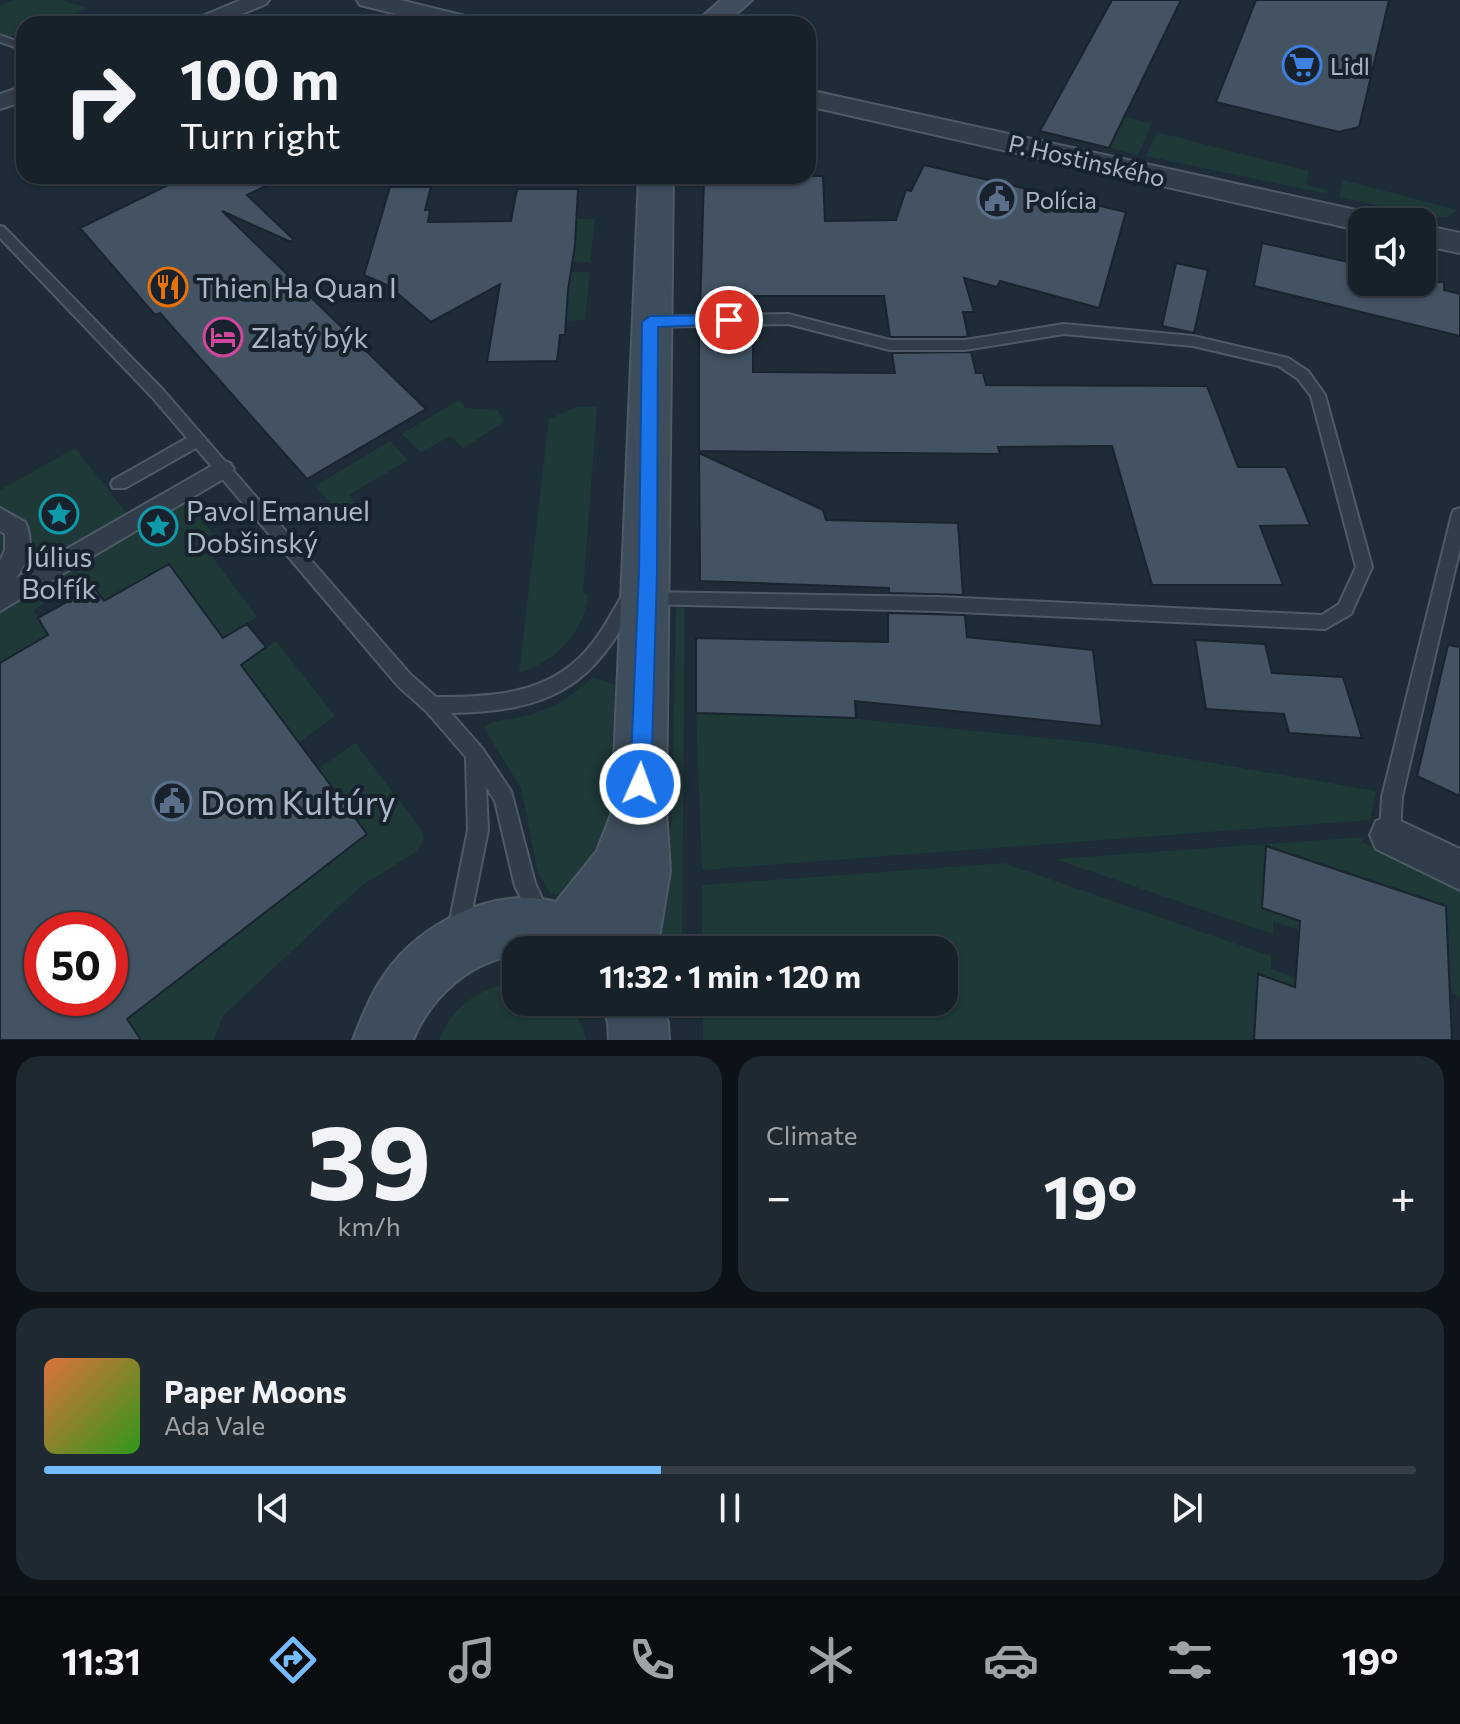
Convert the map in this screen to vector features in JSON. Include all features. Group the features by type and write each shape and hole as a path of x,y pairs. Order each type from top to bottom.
{"main road":[{"path":"718,16 738,0"},
{"path":"630,936 642,871 639,810 648,585 650,322 656,184"},
{"path":"570,936 617,869 639,810"},
{"path":"383,1040 389,1018 417,976 455,946 500,928 561,936"},
{"path":"636,1016 639,1040"}],"street":[{"path":"220,16 259,0"},
{"path":"369,0 435,16"},
{"name":"P. Hostinského","path":"816,100 1348,218"},
{"path":"1436,238 1460,243"},
{"path":"0,600 222,469"},
{"path":"0,518 16,529 20,542 16,559 0,578"},
{"path":"1390,835 1460,870"}],"lane":[{"path":"0,230 158,394 404,680 432,705 475,754 504,798 525,886 568,936"},
{"path":"432,705 480,705 515,700 554,688 589,660 648,585 939,604 1325,622 1345,609 1364,567 1318,395 1303,375 1283,362 1193,341 1064,329 965,345 890,345 788,319 650,322"},
{"path":"119,484 197,440"},
{"path":"1390,835 1392,797 1460,514"},
{"path":"455,946 478,830 475,754"}],"green space":[{"path":"13,0 61,0 88,8 66,16 16,16 16,34 10,37 0,33 0,6"},
{"path":"1125,117 1152,123 1138,155 1109,148"},
{"path":"1157,132 1309,171 1306,185 1328,190 1327,194 1146,156"},
{"path":"1343,180 1458,210 1447,217 1437,218 1436,208 1390,208 1339,197"},
{"path":"577,219 595,219 590,262 569,262 574,222"},
{"path":"571,272 590,272 585,320 562,321 567,276"},
{"path":"459,400 466,408 498,410 504,422 463,448 450,436 421,453 402,434"},
{"path":"576,407 597,407 583,593 588,595 585,609 566,644 545,661 519,673 549,419"},
{"path":"390,441 408,460 349,495 361,510 345,519 315,486"},
{"path":"75,448 129,516 171,492 182,504 187,501 214,535 202,543 257,617 223,638 169,564 104,601 88,578 34,610 47,635 0,663 0,490"},
{"path":"676,593 685,593 682,936 656,936 672,819"},
{"path":"276,641 335,716 298,743 241,665"},
{"path":"594,677 619,687 608,832 604,846 567,895 551,894 538,874 521,788 484,728 496,721 531,715 550,707 569,697"},
{"path":"696,713 837,717 1096,743 1376,791 1370,820 702,870"},
{"path":"355,743 422,830 424,839 416,852 361,886 223,1016 214,1040 140,1040 127,1019 367,834 319,768"},
{"path":"1364,837 1362,842 1460,888 1460,998 1450,992 1446,906 1267,846 1262,908 1314,926 1313,935 1273,921 1273,934 1055,859"},
{"path":"1004,863 1271,956 1271,969 1311,983 1311,993 1259,975 1254,1040 703,1040 703,1016 958,1016 958,936 702,936 702,885"},
{"path":"502,984 502,1016 577,1016 587,1040 439,1040 451,1017 460,1008"}],"building":[{"path":"1112,0 1181,0 1109,148 1040,131"},
{"name":"Lidl","path":"1256,0 1389,0 1359,127 1339,132 1216,102"},
{"path":"924,165 1126,212 1099,308 1000,281 997,287 964,278 974,312 963,312 968,336 965,337 890,337 884,296 753,296 753,312 700,313 704,184 816,184 816,176 823,176 825,221 896,220 906,190 911,191"},
{"path":"161,184 270,184 247,195 293,239 291,242 222,211 426,409 307,479 160,313 155,315 80,228 166,186"},
{"path":"390,187 431,187 425,210 430,210 428,222 511,221 517,189 578,189 565,335 560,335 557,361 487,362 500,284 431,322 389,286 364,275"},
{"path":"1262,243 1348,262 1348,296 1436,296 1436,282 1444,282 1444,290 1460,294 1460,336 1254,286"},
{"path":"1176,263 1208,270 1194,333 1162,326"},
{"path":"753,328 753,372 895,373 892,353 971,352 976,373 983,373 986,385 1207,386 1238,467 1286,467 1310,525 1260,526 1283,585 1152,585 1112,446 998,447 1000,454 699,451 699,329"},
{"path":"699,453 823,510 826,520 958,523 963,595 889,593 889,588 700,581"},
{"name":"Dom Kultúry","path":"169,564 223,638 247,624 266,647 241,665 367,834 127,1019 141,1040 0,1040 0,663 48,635 38,618 94,587 104,601"},
{"path":"888,613 965,615 967,637 1093,650 1102,726 855,701 856,718 696,713 696,638 888,642"},
{"path":"1195,640 1265,644 1272,673 1343,677 1362,738 1289,733 1284,714 1206,709"},
{"path":"1448,645 1460,647 1460,796 1417,776"},
{"path":"1266,846 1446,906 1452,1040 1254,1040 1258,974 1295,987 1300,921 1262,908"}],"place":[{"name":"Lidl","path":"1302,65"},
{"name":"Polícia","path":"997,199"},
{"name":"Thien Ha Quan I","path":"168,287"},
{"name":"Zlatý býk","path":"223,337"},
{"name":"Július Bolfík","path":"59,514"},
{"name":"Pavol Emanuel Dobšinský","path":"158,526"},
{"name":"Dom Kultúry","path":"172,801"}],"route":[{"path":"640,784 648,572 650,322 729,320"}]}
